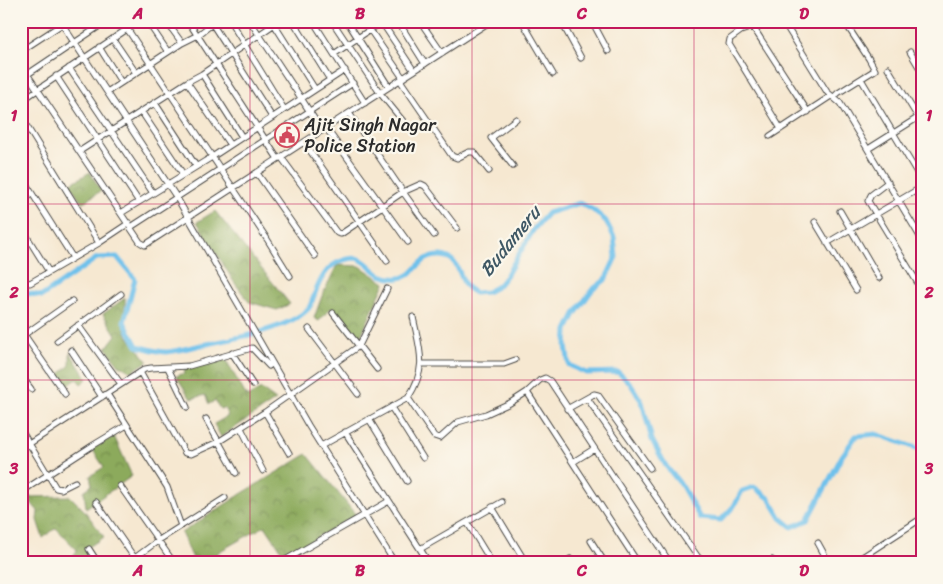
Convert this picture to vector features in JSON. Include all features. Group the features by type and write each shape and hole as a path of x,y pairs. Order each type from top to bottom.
{"street":[{"path":"28,74 108,21"},
{"path":"122,21 259,226 290,276"},
{"path":"21,101 139,21"},
{"path":"147,21 168,52"},
{"path":"166,21 182,43"},
{"path":"188,21 266,141 337,233 341,234 403,192 421,184 425,186 457,228"},
{"path":"230,21 284,109"},
{"path":"250,21 310,111 408,242"},
{"path":"293,21 330,80"},
{"path":"313,21 365,102"},
{"path":"332,21 380,93 403,121"},
{"path":"347,21 389,87"},
{"path":"364,21 452,156 457,158 469,152 474,152 489,171"},
{"path":"334,54 382,21 414,71"},
{"path":"398,21 425,64"},
{"path":"475,21 480,28"},
{"path":"21,65 140,242 144,245 491,21"},
{"path":"522,21 553,74"},
{"path":"561,21 581,58"},
{"path":"592,21 608,51"},
{"path":"760,21 751,24 736,34 729,42 781,129"},
{"path":"783,21 833,97 840,103 922,240"},
{"path":"770,136 842,90 871,74 874,70 874,67 844,21"},
{"path":"107,92 182,43 198,36 213,22 231,55 272,117"},
{"path":"80,152 111,130 231,55 275,22 315,89"},
{"path":"421,22 442,53"},
{"path":"21,51 64,23 84,58 177,198 240,306 271,364 395,563"},
{"path":"751,24 808,112"},
{"path":"112,39 136,73"},
{"path":"99,47 121,82"},
{"path":"910,52 922,72"},
{"path":"69,68 153,192"},
{"path":"888,68 920,116 922,124"},
{"path":"121,213 212,157 345,70"},
{"path":"202,74 242,137"},
{"path":"56,76 139,202"},
{"path":"861,79 922,181"},
{"path":"187,82 230,145"},
{"path":"21,277 28,283 177,198 353,83"},
{"path":"155,103 196,166"},
{"path":"142,111 184,174"},
{"path":"349,113 434,235"},
{"path":"868,149 920,116"},
{"path":"21,117 99,243"},
{"path":"513,166 491,138 516,119"},
{"path":"304,142 387,261"},
{"path":"256,174 315,256"},
{"path":"21,176 73,258"},
{"path":"888,182 868,198 868,201 922,290"},
{"path":"827,243 922,187"},
{"path":"840,211 879,278"},
{"path":"815,222 856,290"},
{"path":"21,227 49,272"},
{"path":"140,372 187,454 190,454 218,442 241,428 359,346 387,289"},
{"path":"57,340 121,294"},
{"path":"65,394 22,334 72,301"},
{"path":"333,312 376,369"},
{"path":"321,446 408,398 419,378 421,364 413,317"},
{"path":"78,325 121,384"},
{"path":"309,329 358,394"},
{"path":"21,450 140,372 151,368 189,366 252,348 271,364"},
{"path":"71,350 127,425 167,487 181,526"},
{"path":"232,353 253,385"},
{"path":"421,364 504,364 514,360"},
{"path":"168,368 187,407"},
{"path":"21,376 31,389"},
{"path":"408,398 434,436 440,438 458,422 496,410 527,392 540,380 545,378 550,381 670,563"},
{"path":"527,392 638,563"},
{"path":"567,409 594,394 598,395 650,468"},
{"path":"587,398 701,560 693,563"},
{"path":"391,407 423,458"},
{"path":"265,412 289,453"},
{"path":"206,419 236,474"},
{"path":"369,419 407,481"},
{"path":"21,492 127,425"},
{"path":"241,428 263,471"},
{"path":"21,430 56,488 59,489 75,482"},
{"path":"345,432 429,563"},
{"path":"573,462 594,449"},
{"path":"120,486 174,563"},
{"path":"128,563 136,560 159,540 225,498"},
{"path":"280,563 389,500"},
{"path":"96,502 136,560"},
{"path":"420,549 502,502"},
{"path":"492,507 526,563"},
{"path":"853,563 922,518"},
{"path":"467,522 492,563"},
{"path":"591,540 605,563"},
{"path":"818,543 829,563"},
{"path":"89,549 98,563"}],"green space":[{"path":"90,172 101,191 82,203 70,184"},
{"path":"215,211 290,304 277,310 249,302 234,282 197,222"},
{"path":"337,265 360,266 385,283 360,338 331,308 319,321 314,318"},
{"path":"125,298 125,328 127,335 148,361 131,372 119,365 106,348 116,335 103,314"},
{"path":"70,352 87,379 81,384 77,379 66,387 60,374 70,365"},
{"path":"226,360 247,397 261,389 276,400 221,437 214,424 228,416 224,408 220,409 215,401 209,404 205,395 191,399 176,376 185,373 184,369"},
{"path":"114,436 132,476 86,508 84,491 92,485 90,476 104,467 92,449"},
{"path":"307,454 356,515 285,556 265,526 220,551 207,563 195,563 181,533"},
{"path":"70,496 84,510 104,537 87,548 95,563 70,563 77,550 56,528 43,538 37,520 38,511 26,497"}],"waterway":[{"name":"Budameru","path":"21,292 42,296 97,258 117,257 135,279 124,322 137,346 171,352 256,333 286,323 309,308 318,285 327,271 336,263 350,259 356,258 361,260 384,277 399,278 410,274 427,259 441,256 447,257 458,268 468,288 475,293 487,292 498,286 506,276 534,229 548,213 580,203 593,210 606,221 614,237 616,257 605,280 592,290 575,314 567,330 566,346 569,365 586,373 618,372 630,383 642,402 652,440 666,466 682,486 700,518 721,520 734,506 742,491 754,487 769,498 781,518 792,527 808,520 842,456 856,436 876,434 922,450"}],"place":[{"name":"Ajit Singh Nagar Police Station","path":"287,135"}]}
